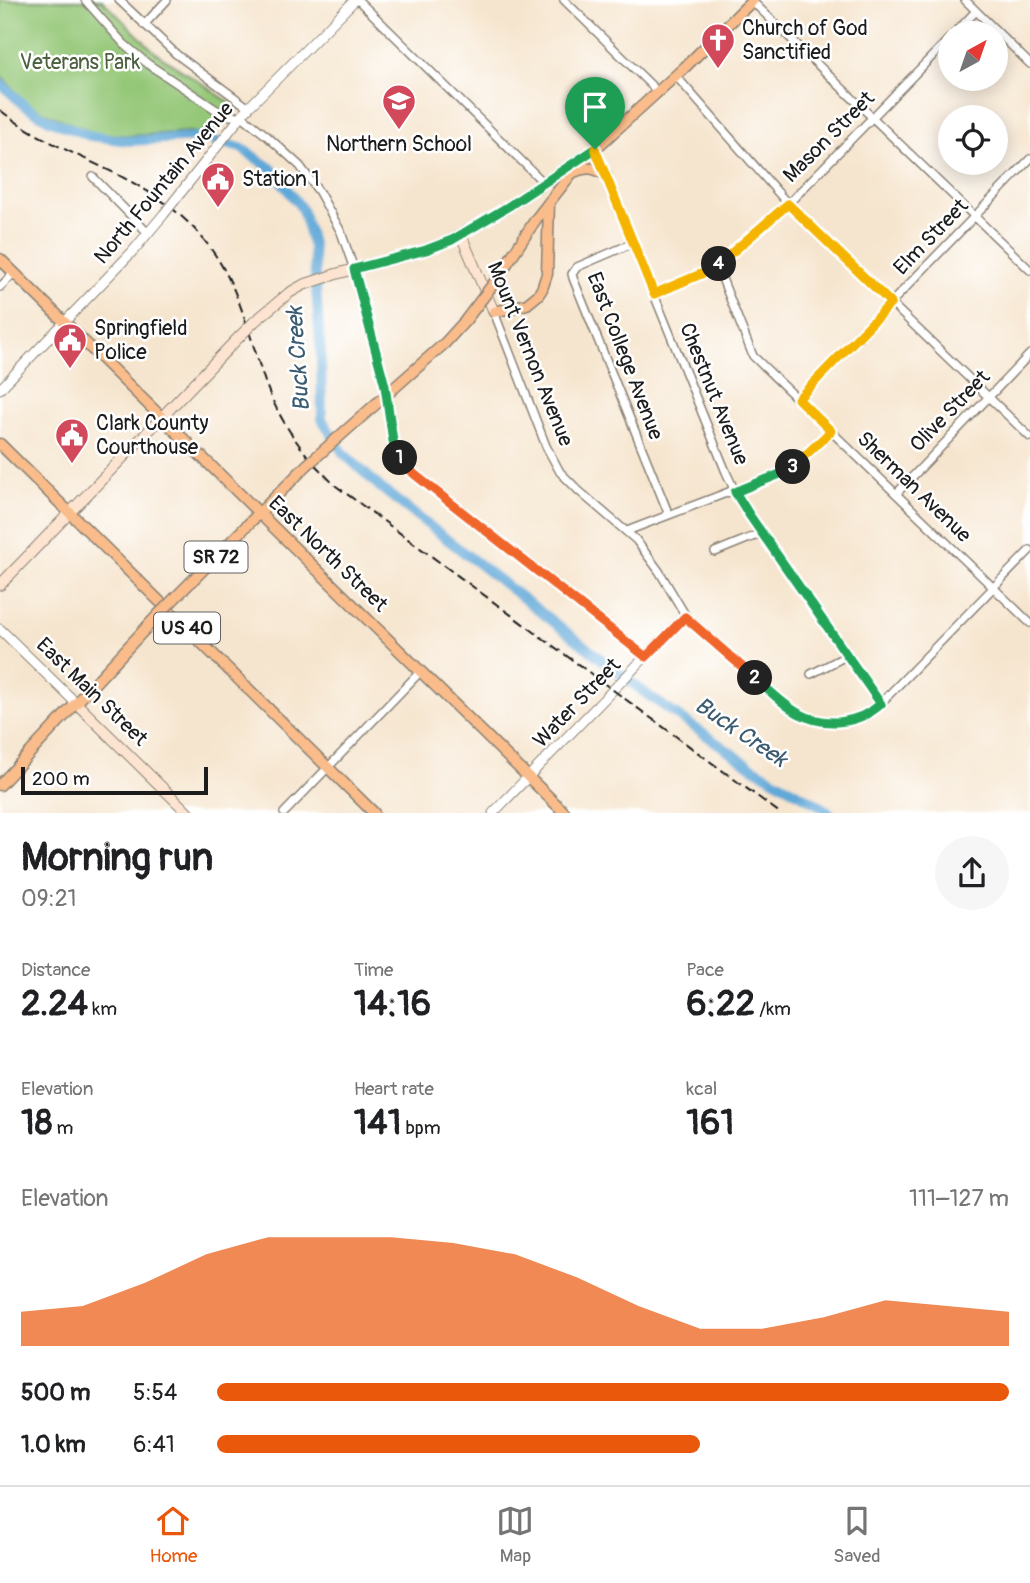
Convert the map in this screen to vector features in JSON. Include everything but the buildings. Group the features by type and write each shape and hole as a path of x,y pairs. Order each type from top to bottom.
{"main road":[{"name":"SR 72","path":"0,785 159,614 258,513 307,465 445,343 465,321 549,200 572,173 753,0"},
{"path":"0,585 240,336 290,292 336,274 426,250 452,240 595,149"},
{"path":"572,173 581,168 589,168 606,175"},
{"path":"494,312 527,304 542,289 547,274 549,200"},
{"name":"Mount Vernon Avenue","path":"461,235 494,312"},
{"name":"East North Street","path":"0,259 565,813"},
{"name":"US 40","path":"0,444 374,813"},
{"name":"East Main Street","path":"76,703 188,813"}],"street":[{"path":"85,0 124,44 148,64 215,109 230,116 242,116 289,155 311,180 341,232 354,269 385,386 393,441 405,466 643,660"},
{"path":"119,0 176,54 249,108"},
{"path":"144,25 167,0"},
{"path":"356,0 542,183"},
{"name":"North Fountain Avenue","path":"0,389 133,251 249,108 356,0"},
{"path":"564,0 658,92"},
{"path":"753,0 1030,270"},
{"path":"965,0 1030,64"},
{"path":"966,21 976,11"},
{"name":"Mason Street","path":"654,294 717,267 788,204 938,50"},
{"path":"676,76 788,204 1030,437"},
{"name":"Chestnut Avenue","path":"595,149 734,491 881,704"},
{"name":"Elm Street","path":"798,399 1030,159"},
{"path":"93,177 148,233"},
{"name":"East College Avenue","path":"633,243 577,267 572,274 669,515"},
{"name":"Sherman Avenue","path":"717,267 753,356 1030,623"},
{"path":"0,287 14,273"},
{"name":"Mount Vernon Avenue","path":"494,312 554,461 566,479 627,531 647,553 685,617 772,693 808,718 830,722 849,721 864,716 881,704 1030,550"},
{"name":"Olive Street","path":"896,494 1030,354"},
{"path":"627,531 790,470 831,431"},
{"path":"715,552 762,533"},
{"name":"Water Street","path":"493,813 685,617"},
{"name":"East Main Street","path":"0,629 76,703"},
{"path":"811,674 848,655"},
{"path":"284,813 420,672"}],"green space":[{"name":"Veterans Park","path":"0,0 102,0 156,53 238,108 209,135 190,132 129,136 93,133 45,113 23,100 0,75"}],"waterway":[{"name":"Buck Creek","path":"0,83 25,106 47,119 90,136 129,141 199,137 241,148 272,169 302,209 313,247 321,355 322,419 343,453 382,489 649,696 749,765 830,813"}],"railway":[{"path":"0,110 26,128 109,170 162,201 186,221 208,245 228,277 278,411 304,451 336,486 780,813"}],"place":[{"name":"Church of God Sanctified","path":"718,70"},
{"name":"Northern School","path":"399,131"},
{"name":"Station 1","path":"218,209"},
{"name":"Springfield Police","path":"70,370"},
{"name":"Clark County Courthouse","path":"72,465"}],"route":[{"path":"595,149 654,294 715,268 788,204 891,303 798,399 831,431 790,470 735,492 881,704 864,716 849,721 830,722 818,721 798,713 685,617 646,657 414,474 396,452 385,386 354,269 426,250 452,240 595,149"}]}
